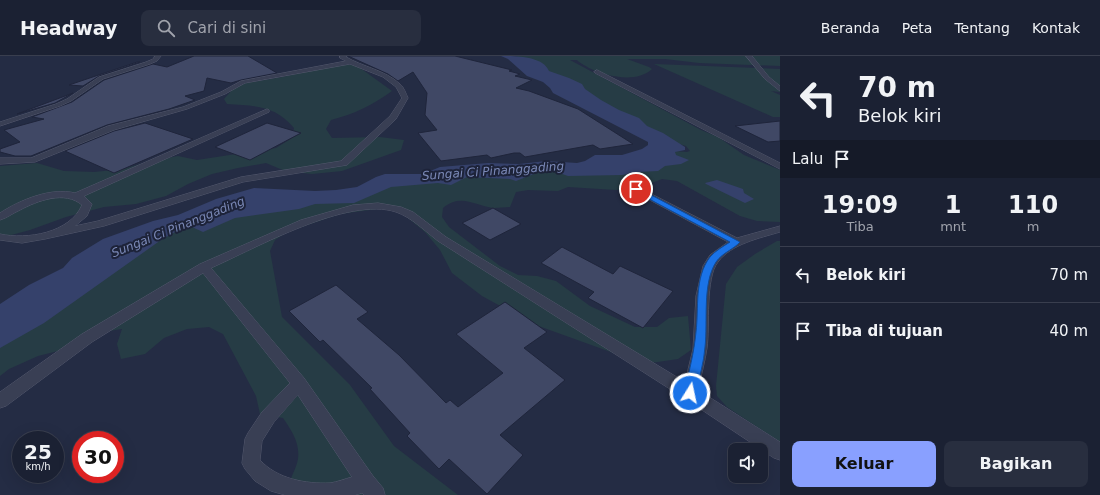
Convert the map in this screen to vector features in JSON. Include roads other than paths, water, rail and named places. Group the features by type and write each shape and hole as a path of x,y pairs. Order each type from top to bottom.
{"street":[{"path":"0,124 58,106 101,78 148,63 155,60 158,56"},
{"path":"749,56 762,75 770,83 780,89"},
{"path":"0,161 32,160 111,128 185,108 223,93 243,82 347,59 385,76 399,86 405,98 393,117 344,163 241,180 100,224 45,236 16,240 0,237"},
{"path":"597,72 780,166"},
{"path":"77,196 267,111"},
{"path":"636,189 736,242"},
{"path":"0,217 10,209 38,198 60,195 77,196 84,200 87,204 86,210 81,217 66,228 45,236"},
{"path":"0,401 87,338 204,268 305,222 353,208 378,206 397,209 409,214 442,239 690,393 780,452"},
{"path":"690,393 700,349 702,296 709,266 714,258 736,242 780,228"},
{"path":"204,268 299,383 371,489 331,492 301,490 278,484 261,475 251,463 254,439 268,416 299,383"}],"water":[{"name":"Sungai Ci Pinanggading","path":"501,56 528,58 541,62 549,71 582,84 585,89 601,100 619,110 639,118 647,126 663,133 685,147 685,150 675,152 676,155 689,160 681,164 665,166 658,171 638,172 622,175 568,176 551,170 544,170 516,181 510,179 467,177 451,185 438,183 391,187 354,203 315,204 299,209 235,218 203,232 192,227 184,227 161,240 44,323 0,348 0,304 29,285 63,268 72,258 103,239 153,221 178,215 216,199 254,188 315,191 357,187 385,174 423,174 440,167 488,163 519,164 546,161 577,163 585,161 595,155 622,155 642,149 648,145 648,142 553,93 543,82 527,76 508,59"},
{"path":"717,180 743,189 744,193 754,199 745,203 705,183"}]}
